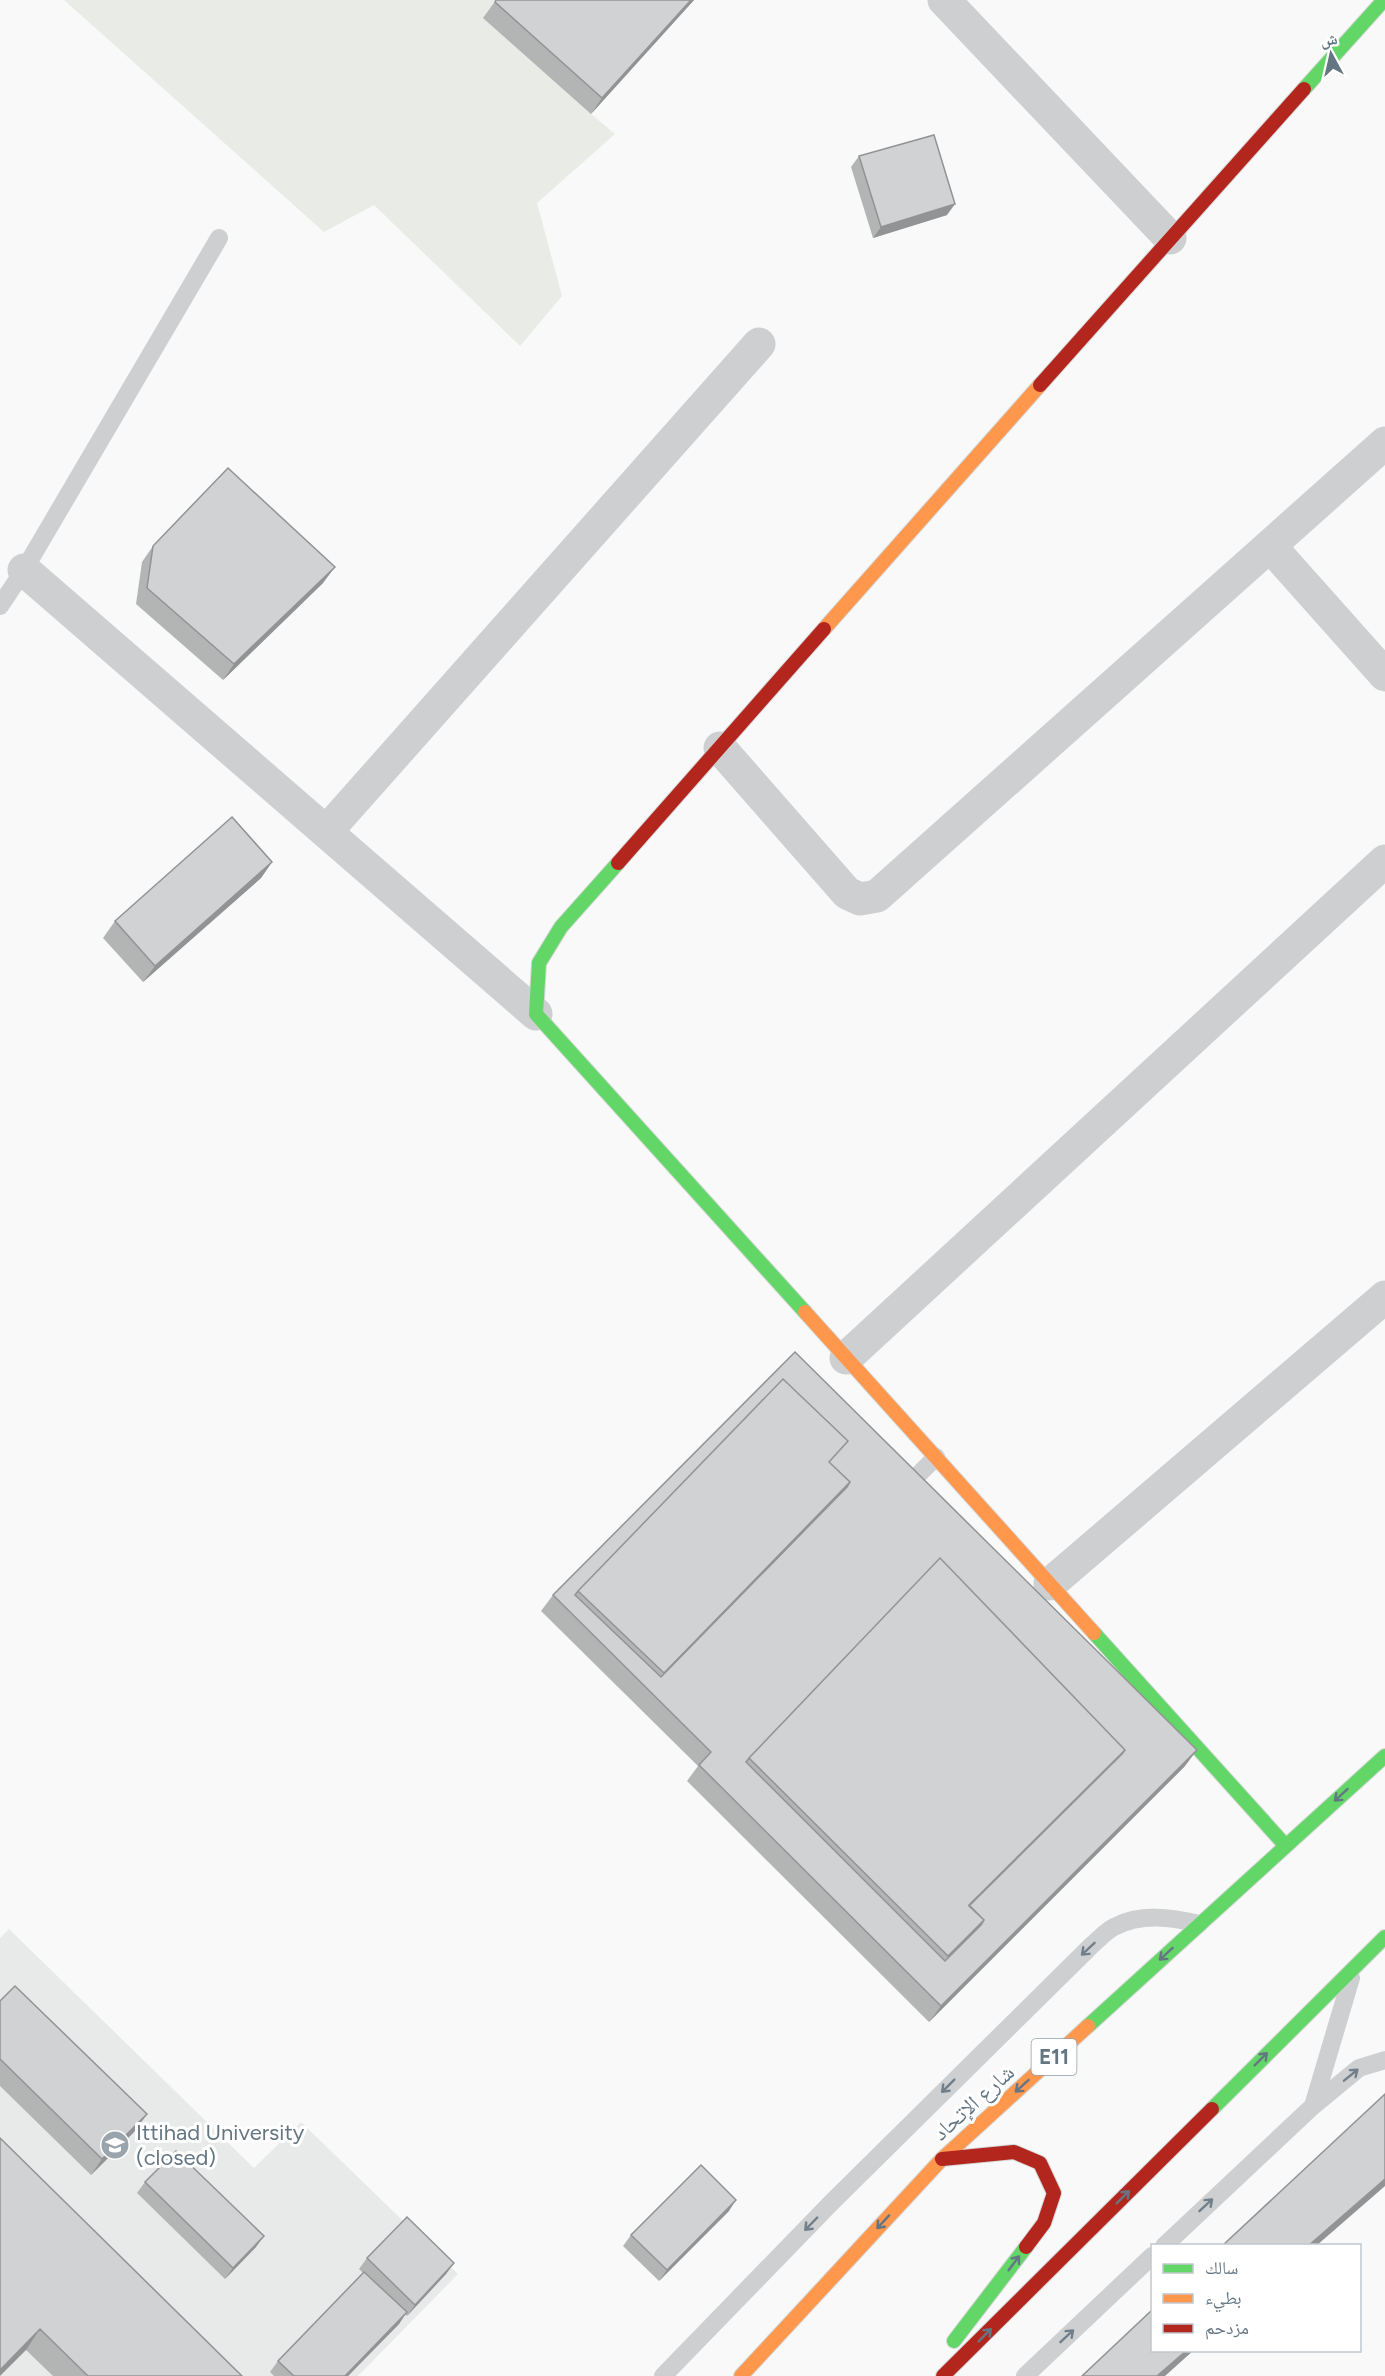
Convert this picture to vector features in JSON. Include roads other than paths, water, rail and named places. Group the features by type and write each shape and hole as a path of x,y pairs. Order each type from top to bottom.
{"street":[{"path":"944,0 1170,237"},
{"path":"536,1014 539,963 561,927 1170,237 1384,0"},
{"path":"326,832 759,344"},
{"path":"720,748 847,893 860,899 877,896 1385,443"},
{"path":"1270,546 1385,675"},
{"path":"24,570 536,1014 1285,1845"},
{"path":"846,1358 1385,861"},
{"path":"1050,1584 1385,1296"},
{"name":"شارع الإتحاد","path":"741,2376 942,2159 1385,1756"},
{"path":"943,2376 1354,1965 1385,1937"},
{"path":"927,2376 1044,2223 1054,2193 1040,2163 1014,2152 942,2159"}],"lane":[{"path":"0,606 24,570 219,238"},
{"path":"886,1508 936,1457"},
{"path":"663,2376 839,2195 1092,1945 1114,1927 1142,1918 1171,1917 1199,1924"},
{"path":"1313,2106 1354,1965"},
{"path":"1166,2244 1313,2106 1359,2068 1385,2060"},
{"path":"1025,2376 1151,2257"}],"place":[{"name":"Ittihad University (closed)","path":"115,2145"}]}
